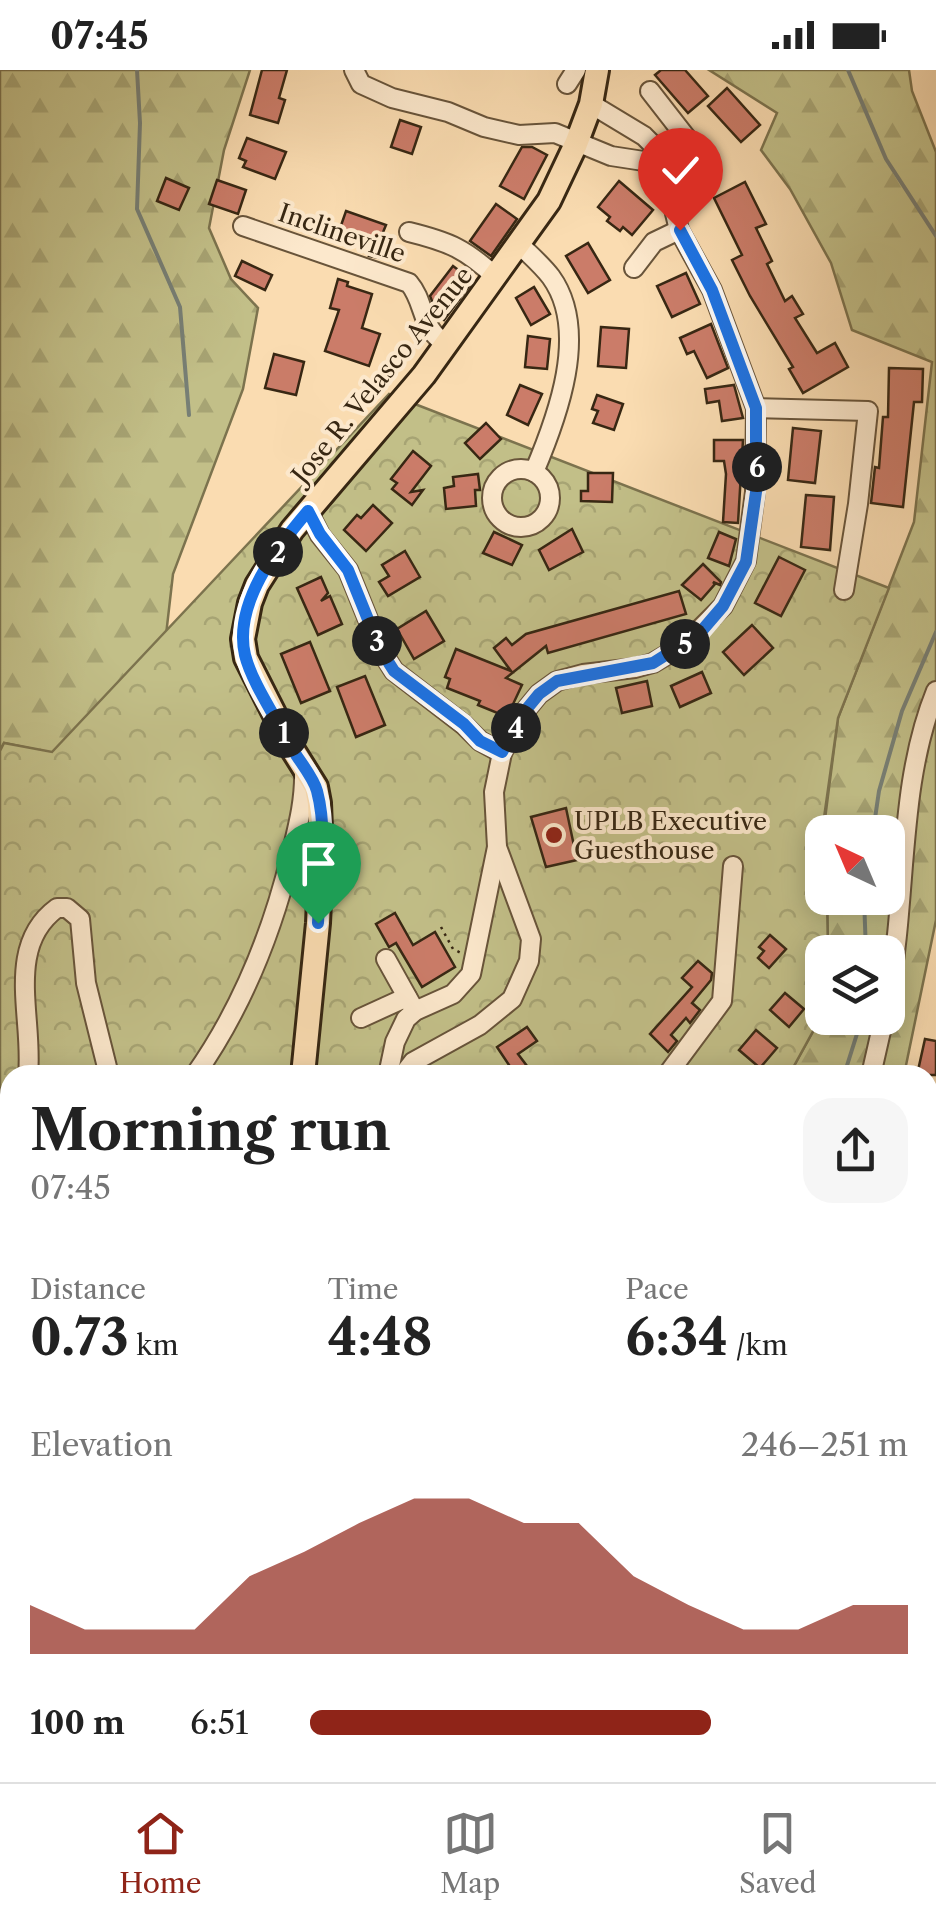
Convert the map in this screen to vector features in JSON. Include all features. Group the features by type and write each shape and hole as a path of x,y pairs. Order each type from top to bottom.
{"main road":[{"name":"Jose R. Velasco Avenue","path":"304,1065 321,856 316,786 246,658 245,621 256,585 292,530 383,426 549,202 591,104 597,70"}],"street":[{"path":"354,70 362,84 392,98 448,112 484,127 519,135 555,133 611,156 663,164"},
{"path":"650,92 698,154 694,172 667,189"},
{"path":"362,1018 453,994 471,974 497,847 494,792 502,752 539,694 557,681 653,663 699,634 723,606 746,562 758,437 756,408 712,290 680,230 663,164 654,146 591,104"},
{"name":"Inclineville","path":"244,226 409,282 419,295 427,328 447,344"},
{"path":"634,268 654,242 680,230"},
{"path":"410,232 450,242 496,277"},
{"path":"518,243 552,278 566,310 568,359 563,398 534,472"},
{"path":"756,408 868,411 844,590"},
{"path":"308,511 348,570 380,649 394,671 464,724 480,741 502,752"},
{"path":"897,935 901,868 918,744 936,691"},
{"path":"201,1065 256,970 283,891 305,793 304,770"},
{"path":"411,1065 480,1025 512,999 520,984 529,961 531,938 497,847"},
{"path":"674,1065 722,1001 733,866"},
{"path":"29,1065 31,1043 24,964 41,922 57,908 68,908 80,919 86,982 107,1065"},
{"path":"386,959 411,1004 394,1042 390,1065"},
{"path":"873,1065 880,1035"}],"path":[{"path":"441,927 453,949"}],"green space":[{"path":"0,70 250,70 224,150 209,228 231,279 258,308 243,389 173,574 152,757 62,755 4,743 0,751"},
{"path":"709,70 909,70 912,91 936,152 936,920 906,1065 794,1065 811,1035 905,1035 905,935 828,935 827,915 905,915 905,815 826,815 838,718 914,522 932,362 852,330 831,263 790,189 761,150 777,113"},
{"path":"389,394 889,588 838,718 824,815 805,815 805,915 827,915 828,935 805,935 805,1035 811,1035 794,1065 0,1065 0,751 4,743 52,752"}],"building":[{"path":"262,70 287,70 279,98 285,100 278,123 250,115"},
{"path":"661,70 685,70 708,96 688,113 655,75"},
{"path":"727,88 760,125 741,142 708,106"},
{"path":"400,120 421,127 412,154 391,147"},
{"path":"247,138 286,152 275,179 243,167 246,161 239,158"},
{"path":"522,147 532,147 547,155 524,199 500,186"},
{"path":"166,178 189,188 179,210 157,201"},
{"path":"217,180 246,190 238,214 209,204"},
{"path":"619,181 653,210 632,235 607,221 610,217 598,207"},
{"path":"745,182 766,224 756,228 772,261 767,264 785,301 792,296 803,314 795,318 817,353 835,343 848,367 803,393 789,369 793,367 732,260 742,255 714,198"},
{"path":"496,204 517,219 491,256 470,241"},
{"path":"346,211 386,225 379,242 390,246 385,259 369,256 371,249 337,237"},
{"path":"588,243 610,280 588,293 566,256"},
{"path":"242,261 272,275 265,290 235,276"},
{"path":"453,266 473,281 444,320 438,316 430,296"},
{"path":"686,273 700,304 672,317 657,286"},
{"path":"338,279 372,294 362,328 380,334 369,366 325,351 339,310 330,308"},
{"path":"534,287 550,314 531,325 516,298"},
{"path":"711,324 728,368 707,378 694,351 687,354 680,338"},
{"path":"601,327 629,329 626,368 598,366"},
{"path":"528,336 550,339 547,369 525,367"},
{"path":"274,354 304,362 296,395 265,388"},
{"path":"889,368 923,369 922,402 914,402 903,507 871,503 875,467 879,468 883,417 888,417"},
{"path":"520,385 542,394 528,425 507,415"},
{"path":"734,385 743,418 722,421 719,401 707,403 705,389"},
{"path":"597,395 623,404 614,430 593,423 598,411 592,409"},
{"path":"486,423 501,439 480,459 465,443"},
{"path":"793,428 821,431 815,483 788,480"},
{"path":"714,440 743,440 738,523 723,522 726,474 724,461 714,461"},
{"path":"413,451 431,466 411,492 423,490 412,505 392,489 397,483 391,479"},
{"path":"588,473 613,473 612,502 581,501 581,491 588,491"},
{"path":"478,474 476,506 446,509 444,488 454,486 453,477"},
{"path":"806,495 834,497 830,550 801,547"},
{"path":"373,505 392,523 366,551 344,530"},
{"path":"572,529 583,552 549,570 539,550"},
{"path":"494,532 522,545 512,565 483,553"},
{"path":"719,532 736,539 729,566 708,558"},
{"path":"405,551 420,577 388,596 379,582 389,576 382,565"},
{"path":"779,557 805,570 781,616 755,603"},
{"path":"703,564 721,582 713,582 701,600 682,585"},
{"path":"321,577 328,593 321,601 330,596 342,624 318,635 297,588"},
{"path":"679,591 686,614 548,653 546,646 506,678 522,685 507,717 447,688 450,679 445,677 456,649 511,671 494,648 506,638 512,645 526,634"},
{"path":"426,611 444,641 414,659 397,629"},
{"path":"752,625 773,648 744,675 723,652"},
{"path":"310,642 330,691 301,703 281,654"},
{"path":"702,672 711,693 680,707 671,686"},
{"path":"365,676 385,725 356,737 337,687"},
{"path":"647,681 652,706 622,713 616,688"},
{"name":"UPLB Executive Guesthouse","path":"566,808 577,860 546,867 531,817"},
{"path":"395,913 413,945 435,932 455,967 422,987 396,943 389,947 376,924"},
{"path":"770,935 786,949 769,968 758,958 764,951 759,947"},
{"path":"698,961 712,973 711,980 692,1003 700,1010 690,1023 686,1018 671,1035 677,1041 668,1052 650,1034 692,987 682,978"},
{"path":"785,993 804,1009 789,1027 770,1010"},
{"path":"527,1027 537,1041 518,1054 526,1065 509,1065 497,1047"},
{"path":"756,1030 777,1048 763,1065 756,1065 739,1050"},
{"path":"925,1039 936,1041 936,1065 919,1065"}],"waterway":[{"path":"137,70 137,209 180,307 189,415"},
{"path":"848,70 886,159 936,236"},
{"path":"875,815 902,711 936,632"},
{"path":"865,915 865,935"},
{"path":"847,1065 857,1035"}],"place":[{"name":"UPLB Executive Guesthouse","path":"554,835"}],"route":[{"path":"318,923 321,856 316,786 291,747 246,658 243,639 256,585 308,511 315,528 348,570 380,649 394,671 464,724 480,741 502,752 525,711 557,681 653,663 699,634 723,606 735,584 746,562 752,526 756,408 712,290 680,230"}]}
